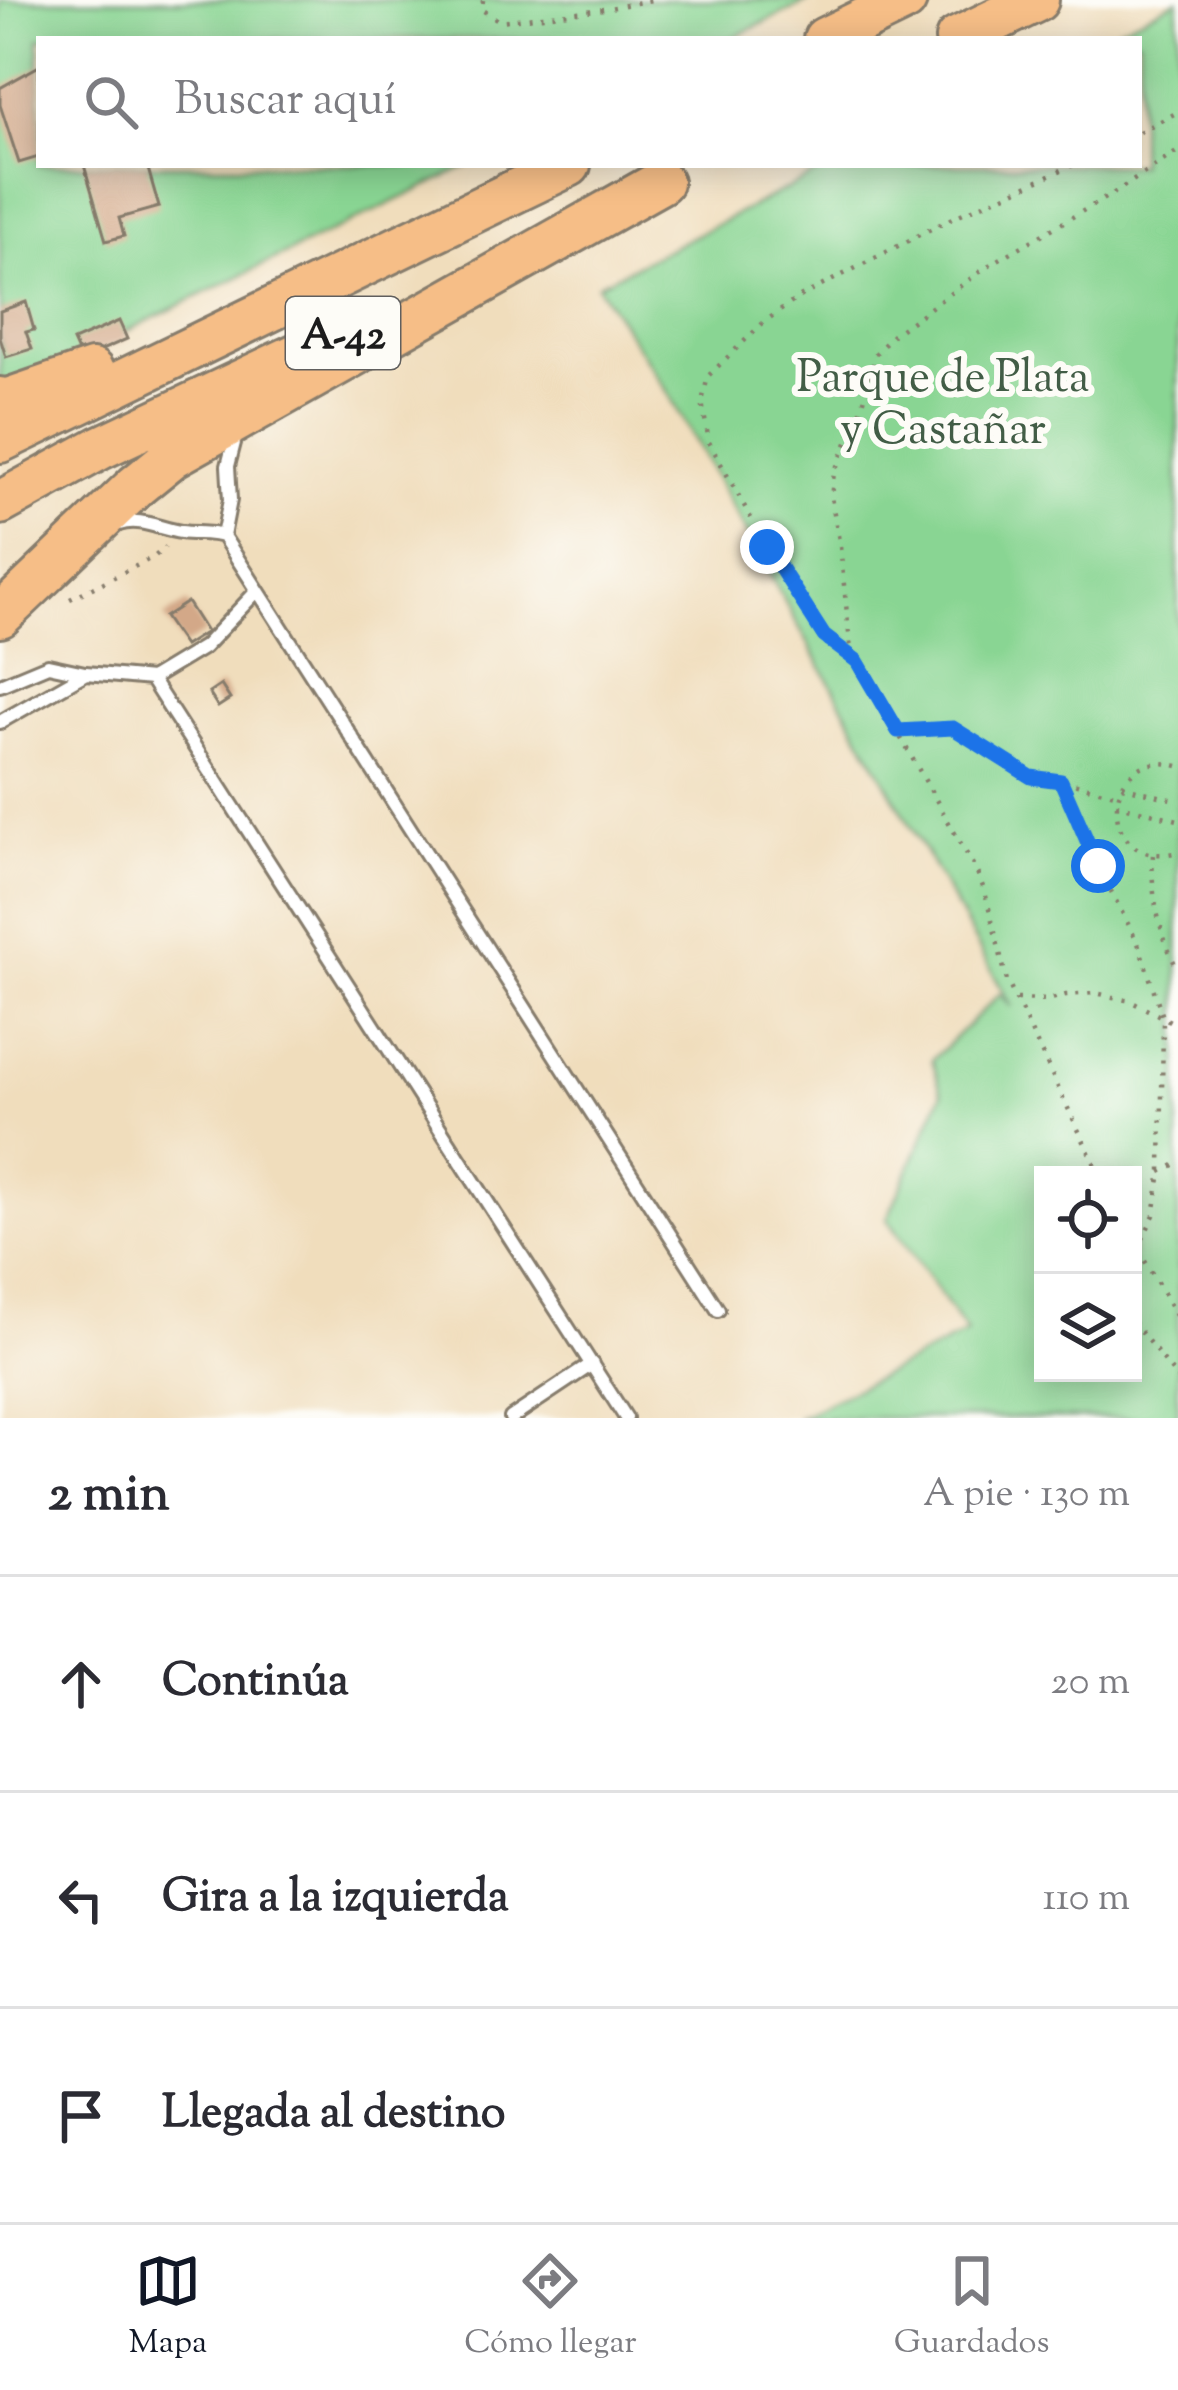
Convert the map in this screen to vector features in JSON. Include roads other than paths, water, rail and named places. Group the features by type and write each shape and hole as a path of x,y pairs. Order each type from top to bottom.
{"highway":[{"path":"831,36 905,0"},
{"path":"963,36 1037,0"},
{"name":"A-42","path":"0,441 562,168"},
{"path":"0,616 173,456 679,174"},
{"name":"A-42","path":"14,496 100,448 679,174"},
{"path":"0,399 210,328 259,317"},
{"path":"14,496 73,503 84,536"}],"lane":[{"path":"242,416 228,466 230,500 223,536 718,1310"},
{"path":"84,536 133,520 223,536"},
{"path":"0,685 48,665 151,679 204,647 257,591"},
{"path":"0,722 86,673"},
{"path":"151,679 626,1418"},
{"path":"511,1418 592,1364"}],"park label":[{"name":"Parque de Plata y Castañar","path":"943,401"}]}
